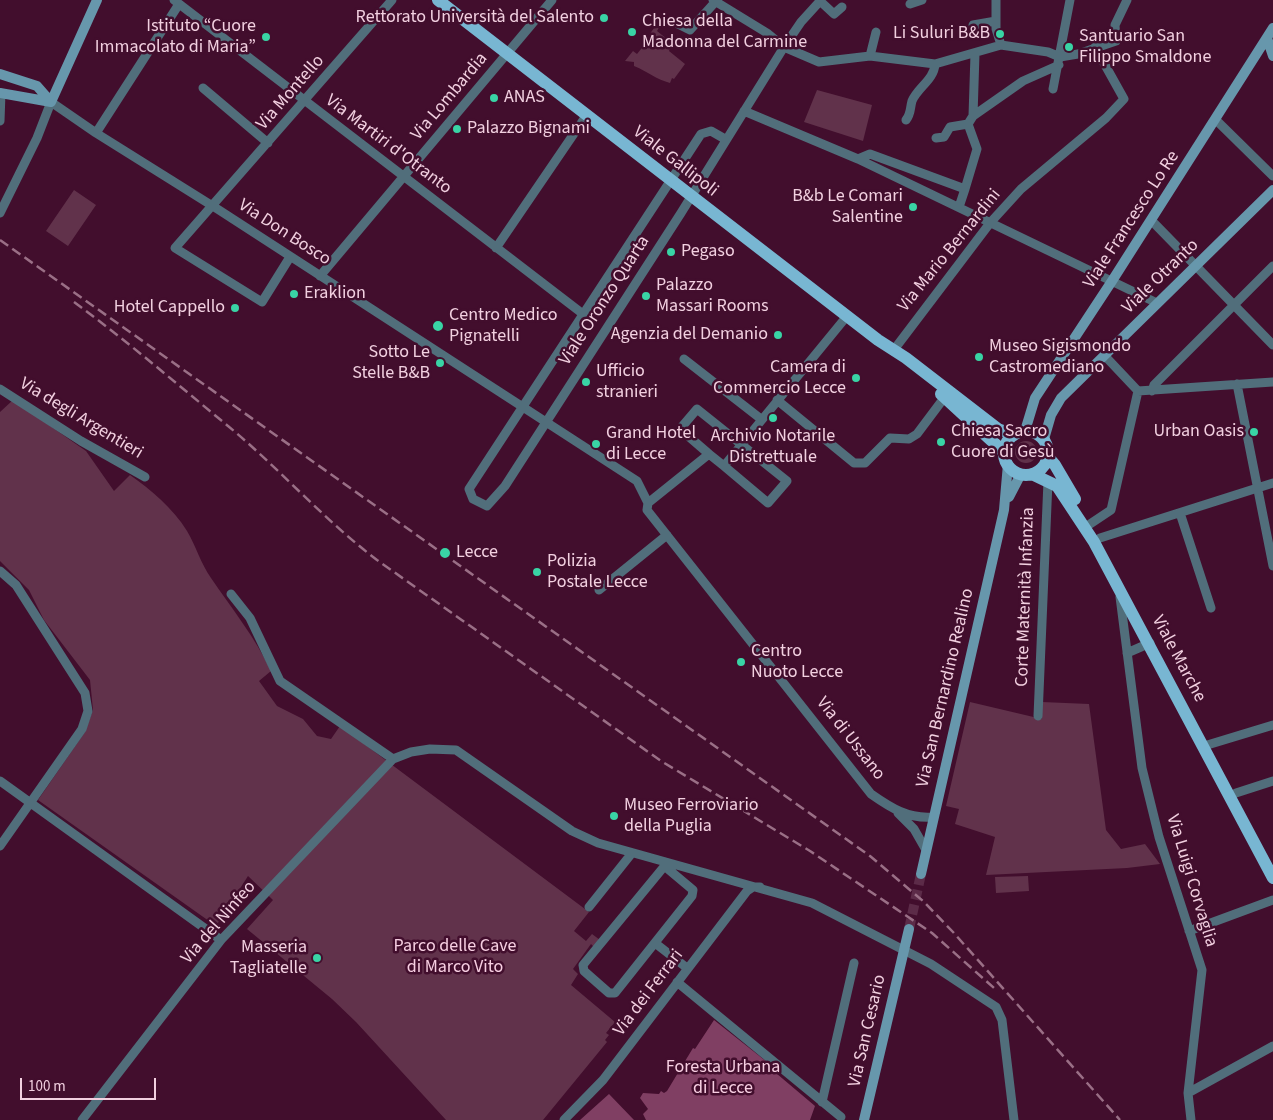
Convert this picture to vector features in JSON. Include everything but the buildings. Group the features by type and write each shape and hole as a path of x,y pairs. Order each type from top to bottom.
{"main road":[{"name":"Viale Gallipoli","path":"438,0 893,351 906,358 998,429 1020,433"},
{"path":"51,102 93,1"},
{"name":"Viale Francesco Lo Re","path":"1020,433 1035,398 1216,120 1273,28"},
{"path":"1267,38 1273,56"},
{"path":"0,74 37,86 51,102"},
{"path":"1,93 51,102"},
{"name":"Viale Otranto","path":"1044,439 1046,425 1054,407 1104,355 1273,190"},
{"name":"Viale Gallipoli","path":"893,351 902,362 944,398 1006,459"},
{"path":"1032,432 1044,439 1048,448 1048,457 1045,464 1026,474 1006,459 1007,442 1020,433 1032,432"},
{"name":"Viale Marche","path":"1048,457 1055,465 1100,538 1164,655 1273,878"},
{"name":"Via San Bernardino Realino","path":"921,874 1004,510 1006,459"},
{"name":"Viale Marche","path":"1026,474 1057,486 1072,507 1236,793 1273,863"},
{"name":"Via San Bernardino Realino","path":"1004,510 1026,474"},
{"path":"904,949 908,929"},
{"name":"Via San Cesario","path":"864,1120 904,949"}],"street":[{"name":"Via Montello","path":"290,257 262,302 175,248 213,207 392,0"},
{"name":"Via Lombardia","path":"320,276 551,0"},
{"path":"678,24 690,30 716,0 768,33 784,47 819,62 870,56 935,64 1001,45 1048,52 1060,58"},
{"path":"842,7 834,18 821,0 784,47 744,111 858,159 1157,303"},
{"path":"910,4 922,0"},
{"path":"996,0 996,21 1001,45"},
{"path":"1053,89 1070,0"},
{"path":"936,138 944,137 950,127 968,124 973,116 1023,80 1044,71 1060,58 1116,41 1115,25 1127,0"},
{"name":"Via Martiri d'Otranto","path":"176,2 304,102 584,314"},
{"path":"96,134 176,2"},
{"path":"974,25 996,21"},
{"path":"870,56 876,32"},
{"name":"Via Mario Bernardini","path":"893,351 990,223 1021,189 1106,118 1124,99 1095,47"},
{"path":"973,116 975,54"},
{"path":"906,120 912,112 912,103 918,91 935,73 935,64"},
{"path":"203,88 268,143"},
{"path":"0,121 1,93"},
{"path":"0,212 3,198 37,138 51,102"},
{"name":"Via Don Bosco","path":"51,102 96,134 524,407"},
{"name":"Viale Oronzo Quarta","path":"725,139 711,131 701,134 469,489 473,499 487,506 505,486 547,423 744,111"},
{"path":"496,248 586,116"},
{"path":"1216,120 1273,176"},
{"path":"959,207 977,149 968,124"},
{"path":"858,159 870,154 965,189"},
{"path":"1151,220 1273,345"},
{"path":"1152,391 1154,385 1273,266"},
{"path":"724,466 847,316"},
{"path":"1104,355 1138,391 1273,382"},
{"path":"684,359 761,419"},
{"path":"1238,384 1273,566"},
{"name":"Via degli Argentieri","path":"0,389 80,441 145,477"},
{"path":"1090,524 1111,510 1138,391"},
{"path":"777,400 854,463 865,463 890,438 909,439 917,434 944,398"},
{"path":"524,407 547,423"},
{"path":"697,409 741,443 787,481 768,503 680,429 697,409"},
{"name":"Via di Ussano","path":"547,423 637,481 648,503 648,510 872,794 896,811 918,818 933,817"},
{"path":"648,503 709,454"},
{"name":"Corte Maternità Infanzia","path":"1038,716 1048,481"},
{"path":"1100,538 1273,483"},
{"path":"1180,513 1211,608"},
{"path":"599,590 667,535"},
{"path":"0,571 16,584 85,693 88,710 82,729 0,846"},
{"name":"Via Luigi Corvaglia","path":"1119,587 1142,768 1159,837 1202,970 1188,1093 1191,1120"},
{"path":"231,594 250,618 280,682 393,759 410,752 430,749 456,750 572,831 598,843 812,903 931,964 996,1007 1002,1020 1014,1120"},
{"path":"1127,653 1150,644"},
{"path":"1207,745 1273,725"},
{"name":"Via del Ninfeo","path":"82,1120 221,940 393,759"},
{"path":"0,781 221,940"},
{"path":"1236,793 1273,781"},
{"path":"896,811 914,829 926,850"},
{"path":"589,906 632,853"},
{"path":"667,863 668,869 693,890 692,896 615,993 609,993 584,971 583,965 667,863"},
{"name":"Via dei Ferrari","path":"564,1120 603,1080 747,891 754,887 760,887"},
{"path":"1189,931 1273,900"},
{"path":"655,943 687,968"},
{"path":"822,1102 854,963"},
{"path":"678,982 841,1117"},
{"path":"1188,1093 1273,1046"}],"green space":[{"path":"657,24 660,26 657,31 672,43 669,51 685,64 674,79 672,78 670,83 660,80 634,66 634,62 625,61 633,51 637,54 649,39 652,38 652,35 649,35"},
{"path":"817,90 872,105 863,141 804,122"},
{"path":"74,190 96,205 68,246 46,231"},
{"name":"Parco delle Cave di Marco Vito","path":"13,400 86,451 114,491 130,475 154,493 175,515 187,531 207,573 251,635 265,659 271,671 259,681 277,706 303,719 317,736 331,739 340,726 589,912 574,931 586,941 592,934 600,940 594,947 591,944 573,969 578,974 571,985 615,1022 606,1033 609,1035 605,1040 607,1042 543,1120 446,1120 356,1022 332,999 247,929 273,900 248,876 216,926 38,800 85,732 93,710 90,680 44,620 29,590 0,561 0,412"},
{"path":"1022,441 1030,441 1037,448 1037,456 1030,463 1022,463 1015,456 1015,448"},
{"path":"970,702 1042,719 1042,702 1089,704 1106,830 1121,849 1145,844 1160,864 1127,868 986,875 995,837 955,824 959,809 946,806"},
{"path":"1028,876 1029,891 996,893 995,877"},
{"name":"Foresta Urbana di Lecce","path":"714,1020 772,1066 770,1068 815,1106 810,1120 646,1120 643,1114 648,1109 640,1098 643,1093 659,1094 661,1091 664,1093 667,1091 693,1048 695,1049"},
{"name":"Foresta Urbana di Lecce","path":"609,1094 634,1120 580,1120"}],"tunnel":[{"path":"909,929 921,874"}],"railway":[{"path":"0,240 870,856 923,901 953,932 1120,1120"},
{"path":"74,302 133,347 247,442 339,528 377,560 661,761 810,851 932,933 994,988"}],"place":[{"name":"Rettorato Università del Salento","path":"604,18"},
{"name":"Chiesa della Madonna del Carmine","path":"632,32"},
{"name":"Li Suluri B&B","path":"1000,34"},
{"name":"Istituto “Cuore Immacolato di Maria”","path":"266,37"},
{"name":"Santuario San Filippo Smaldone","path":"1069,47"},
{"name":"ANAS","path":"494,98"},
{"name":"Palazzo Bignami","path":"457,129"},
{"name":"B&b Le Comari Salentine","path":"913,207"},
{"name":"Pegaso","path":"671,252"},
{"name":"Eraklion","path":"294,294"},
{"name":"Palazzo Massari Rooms","path":"646,296"},
{"name":"Hotel Cappello","path":"235,308"},
{"name":"Centro Medico Pignatelli","path":"438,326"},
{"name":"Agenzia del Demanio","path":"778,335"},
{"name":"Museo Sigismondo Castromediano","path":"979,357"},
{"name":"Sotto Le Stelle B&B","path":"440,363"},
{"name":"Camera di Commercio Lecce","path":"856,378"},
{"name":"Ufficio stranieri","path":"586,382"},
{"name":"Archivio Notarile Distrettuale","path":"773,418"},
{"name":"Urban Oasis","path":"1254,432"},
{"name":"Chiesa Sacro Cuore di Gesù","path":"941,442"},
{"name":"Grand Hotel di Lecce","path":"596,444"},
{"name":"Lecce","path":"445,553"},
{"name":"Polizia Postale Lecce","path":"537,572"},
{"name":"Centro Nuoto Lecce","path":"741,662"},
{"name":"Museo Ferroviario della Puglia","path":"614,816"},
{"name":"Masseria Tagliatelle","path":"317,958"}]}
